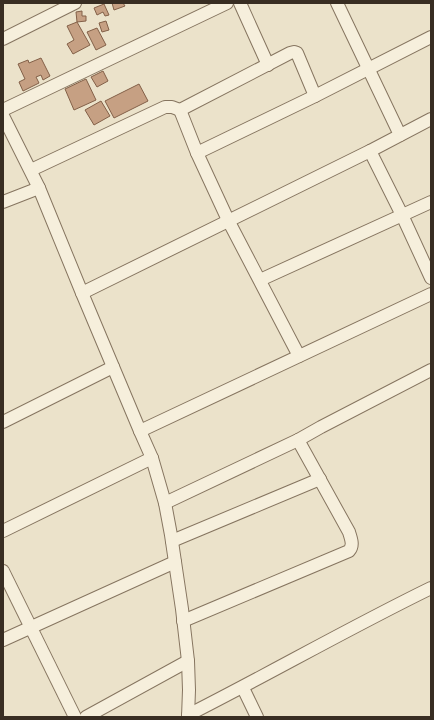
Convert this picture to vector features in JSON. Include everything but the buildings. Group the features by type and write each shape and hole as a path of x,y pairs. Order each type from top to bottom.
{"street":[{"path":"3,39 75,3"},
{"path":"3,110 227,3"},
{"path":"240,3 268,65"},
{"path":"341,4 368,69 400,135"},
{"path":"197,153 315,96 431,37"},
{"path":"30,170 165,107 172,107 180,110 290,53 297,53 315,96"},
{"path":"180,110 197,153 228,220 299,356"},
{"path":"3,116 39,188 152,458 165,504 175,562 188,661 188,716 431,588"},
{"path":"82,293 370,151 431,119"},
{"path":"370,151 402,215 427,257 431,278"},
{"path":"3,202 39,188"},
{"path":"260,280 431,202"},
{"path":"140,431 431,294"},
{"path":"3,422 113,367"},
{"path":"165,504 298,440 431,370"},
{"path":"183,621 351,548 351,537 298,440"},
{"path":"3,531 152,458"},
{"path":"172,541 320,479"},
{"path":"3,640 175,562"},
{"path":"3,571 75,717"},
{"path":"86,717 188,661"},
{"path":"242,688 257,717"}]}
